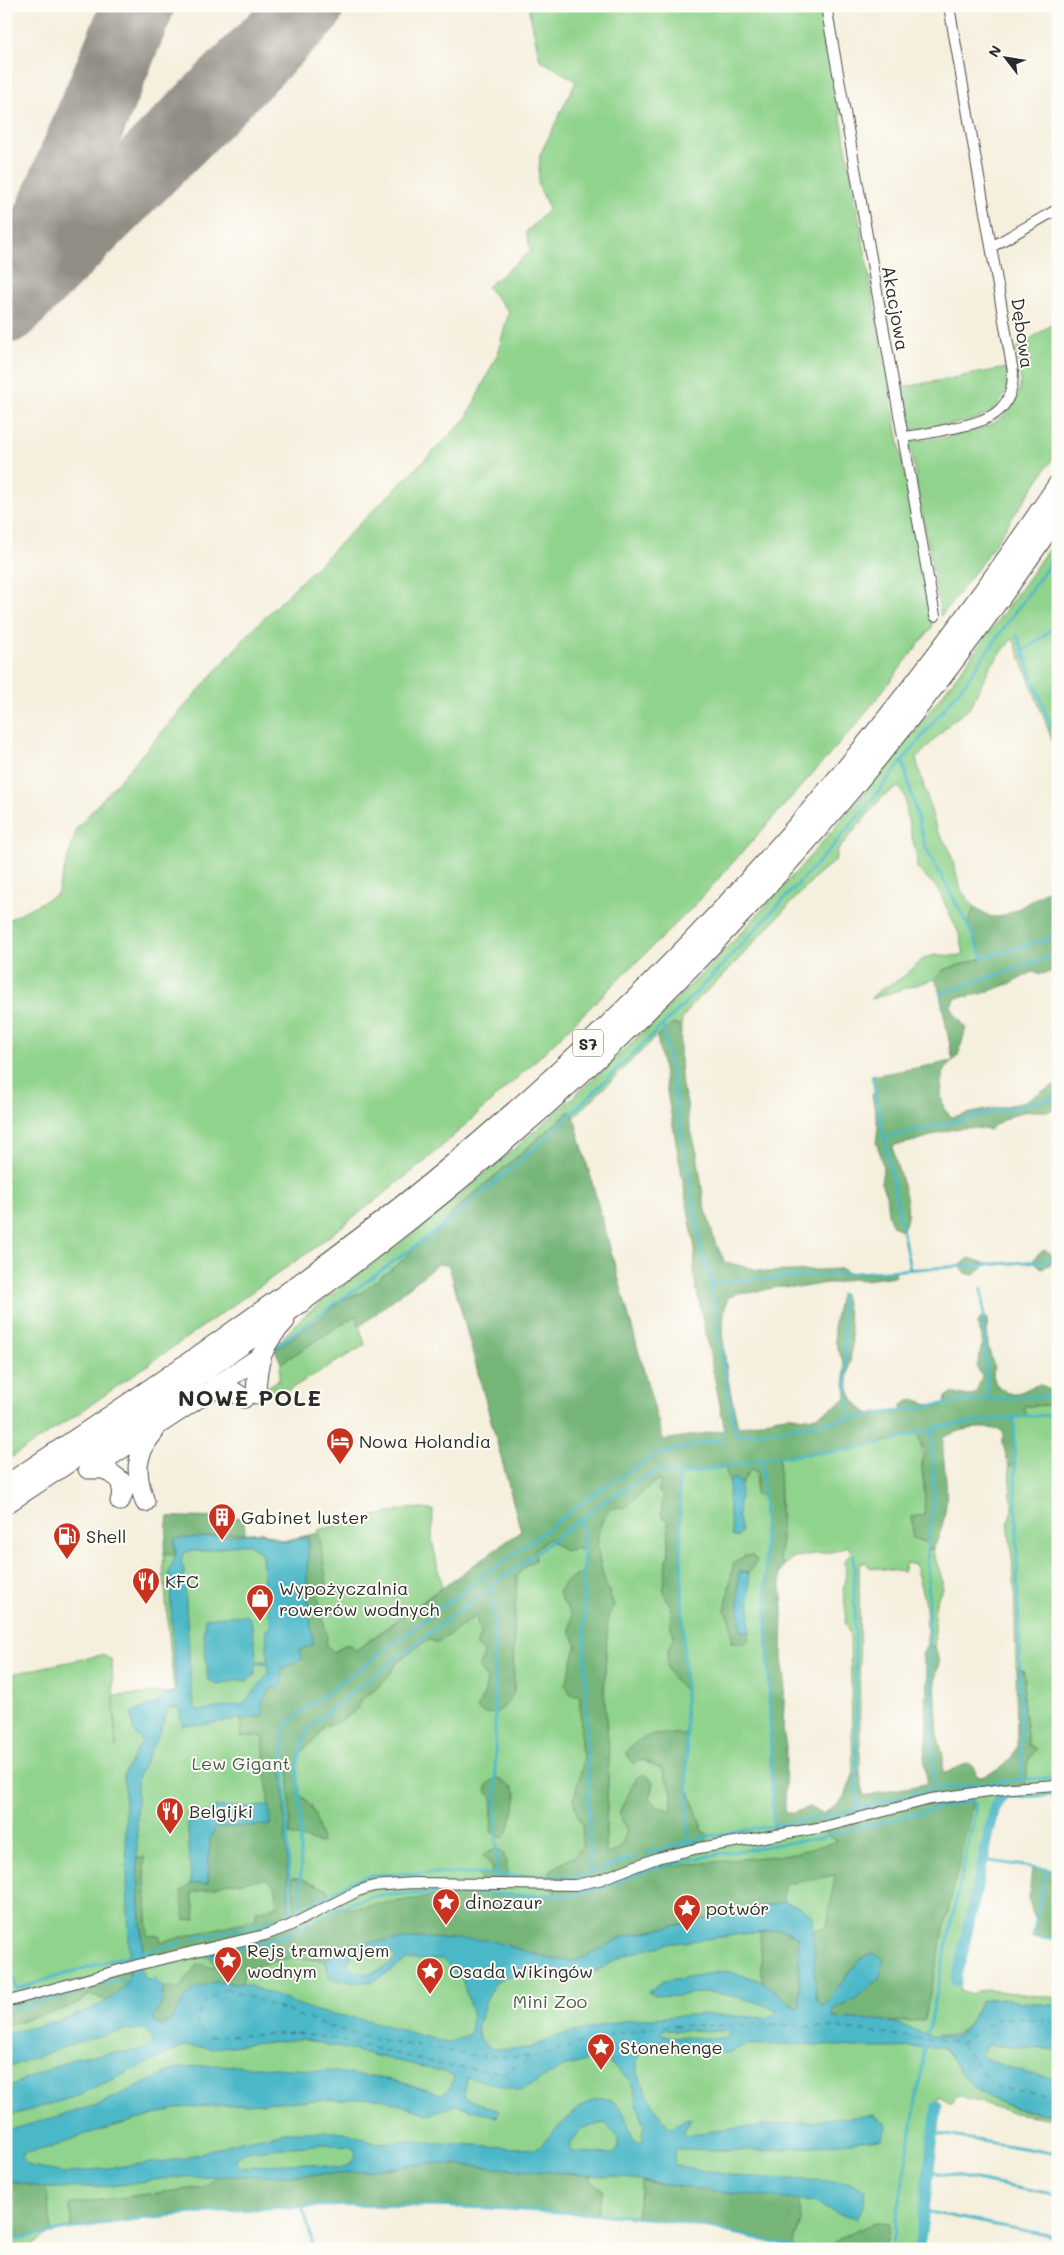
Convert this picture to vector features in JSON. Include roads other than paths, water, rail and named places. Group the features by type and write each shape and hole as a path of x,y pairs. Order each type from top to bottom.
{"highway":[{"name":"S7","path":"6,1485 106,1419 263,1309 370,1230 490,1131 600,1031 705,927 844,772 980,596 1058,484"},
{"name":"S7","path":"6,1504 309,1297 379,1245 502,1143 615,1041 718,938 813,835 906,724 994,608 1058,516"},
{"path":"211,1390 229,1389 250,1396 260,1357 271,1338 309,1297"},
{"path":"94,1468 260,1357"},
{"path":"145,1502 138,1482 139,1459 151,1435 160,1425"},
{"path":"36,1484 65,1473 94,1468 106,1470 120,1480 123,1493 120,1501"}],"street":[{"name":"Akacjowa","path":"826,6 935,616"},
{"name":"Dębowa","path":"903,437 925,435 982,422 1000,410 1008,400 1013,388 1014,372 993,246 949,6"},
{"path":"993,246 1058,210"},
{"path":"6,2002 141,1964 280,1930 358,1891 374,1886 413,1884 575,1885 604,1878 657,1858 706,1847 824,1827 930,1798 1011,1788 1058,1785"}],"water":[{"path":"735,1478 741,1484 738,1516 741,1532 737,1538 732,1536 729,1510 729,1481"},
{"path":"262,1533 283,1542 308,1537 307,1587 313,1645 299,1650 303,1659 281,1669 282,1685 277,1689 272,1687 262,1702 263,1716 200,1725 182,1725 179,1708 169,1708 159,1734 138,1776 137,1857 143,1952 141,1964 144,1977 148,1980 155,1979 163,1987 161,2004 153,2019 162,2026 168,2023 193,1989 214,1982 242,1983 316,2011 367,2020 447,2043 470,2034 472,2013 462,1979 442,1959 407,1960 375,1981 356,1983 330,1979 325,1960 349,1944 418,1938 489,1940 551,1959 578,1960 623,1937 783,1902 799,1907 813,1916 816,1999 823,2007 858,1961 872,1953 884,1959 879,1979 856,1998 834,2009 833,2018 888,2021 936,2037 952,2038 966,2028 982,2000 992,1998 1058,2006 1058,2050 986,2045 981,2056 1018,2071 1058,2079 1058,2116 1005,2104 980,2092 960,2073 944,2047 876,2048 794,2044 745,2045 728,2053 641,2048 637,2067 645,2090 661,2117 671,2128 687,2118 691,2119 684,2131 686,2135 874,2115 887,2125 882,2139 763,2151 676,2149 674,2165 734,2176 847,2182 865,2189 864,2204 857,2219 845,2216 813,2202 689,2188 618,2177 430,2163 338,2174 177,2177 112,2186 68,2188 46,2188 6,2180 6,2131 97,2105 180,2067 219,2065 329,2071 393,2080 441,2094 450,2089 454,2076 445,2072 302,2039 211,2048 185,2046 74,2097 13,2115 6,2109 6,2089 12,2085 77,2057 143,2050 152,2045 153,2037 143,2029 126,2031 91,2038 6,2068 6,2034 57,2021 92,2009 108,2000 130,1978 124,1774 142,1741 133,1730 132,1713 157,1703 165,1694 176,1693 169,1572 176,1554 175,1539","holes":["240,1544 250,1544 262,1554 264,1589 268,1589 270,1629 266,1629 268,1661 257,1661 251,1619 246,1615 205,1618 204,1634 208,1679 218,1685 239,1680 247,1681 254,1676 257,1664 267,1663 268,1674 244,1704 198,1711 194,1706 191,1689 184,1569 181,1561 183,1554 189,1551 205,1551","781,1929 798,1937 800,2009 762,1981 726,1971 663,1981 648,1992 667,1997 695,1993 720,1994 762,2004 777,2012 769,2018 702,2014 626,2020 557,2036 530,2048 492,2049 479,2039 477,2027 486,2001 496,1982 524,1971 585,1977 626,1955 668,1944","357,1951 383,1951 396,1958 385,1967 373,1972 361,1973 348,1966 349,1958","663,2030 727,2031 729,2037 725,2039 664,2036 661,2032","603,2057 631,2081 644,2127 643,2142 634,2142 623,2112 613,2101 602,2098 590,2102 578,2110 535,2149 412,2141 378,2143 343,2132 286,2132 237,2142 183,2159 65,2173 31,2167 24,2162 22,2154 53,2147 86,2134 179,2108 379,2098 428,2114 456,2105 497,2117 499,2111 464,2097 467,2077 520,2091 563,2067","605,2123 618,2137 618,2148 614,2154 572,2152 570,2144 582,2128","326,2144 353,2148 356,2153 351,2164 339,2168 300,2163 240,2167 235,2162 239,2155 251,2151"]},
{"path":"739,1572 749,1573 750,1633 741,1632 738,1588"},
{"path":"270,1806 270,1825 216,1828 210,1838 208,1883 191,1884 187,1814 211,1812 211,1808"}],"waterway":[{"path":"274,1348 443,1226 542,1142 701,988 835,844 870,802 967,680 1058,552"},
{"path":"1023,652 1058,624"},
{"path":"1017,635 1058,745"},
{"path":"903,762 925,846 968,925 983,958 1058,936"},
{"path":"940,994 1058,954"},
{"path":"663,1026 702,1250 711,1282 717,1331 736,1436 963,1401 1058,1395"},
{"path":"872,1076 910,1269"},
{"path":"884,1138 1058,1097"},
{"path":"711,1282 1058,1260"},
{"path":"982,1289 988,1399"},
{"path":"841,1294 850,1418"},
{"path":"892,1441 943,1426 1027,1416 1058,1415"},
{"path":"1014,1418 1022,1779"},
{"path":"932,1430 934,1504 927,1549 934,1789"},
{"path":"193,1939 288,1917 291,1911 283,1734 288,1722 601,1489 656,1455 721,1439"},
{"path":"634,1857 597,1871 569,1877 442,1873 371,1875 353,1881 301,1910 300,1804 297,1767 304,1738 311,1726 357,1688 606,1500 647,1476 661,1471 679,1475 771,1458 855,1449 882,1443"},
{"path":"762,1459 773,1826"},
{"path":"679,1475 689,1842"},
{"path":"582,1519 590,1873"},
{"path":"854,1555 857,1808"},
{"path":"493,1586 497,1875"},
{"path":"647,1853 710,1836 830,1816 923,1791 1014,1780 1058,1777"},
{"path":"1001,1798 1058,1795"},
{"path":"956,1981 995,1806 1001,1798"},
{"path":"207,1956 287,1935 340,1908 368,1897 455,1893 568,1896 602,1888 653,1868 719,1854 818,1838 971,1800 975,1803 975,1812 929,2028 925,2034"},
{"path":"983,1860 1058,1871"},
{"path":"1046,1869 1033,1937 1058,1940"},
{"path":"6,1871 12,1970 16,1989 128,1955"},
{"path":"143,1952 184,1942"},
{"path":"103,1985 130,1978"},
{"path":"6,2011 83,1991"},
{"path":"892,2249 925,2046"},
{"path":"919,2249 937,2106"},
{"path":"934,2133 1058,2154"},
{"path":"929,2171 1058,2196"},
{"path":"6,2241 138,2219 204,2212 338,2205 405,2205 595,2214 670,2221 717,2229 799,2249"},
{"path":"303,2206 314,2249"},
{"path":"924,2211 1058,2237"}],"place":[{"name":"Nowa Holandia","path":"340,1465"},
{"name":"Gabinet luster","path":"222,1541"},
{"name":"Shell","path":"67,1560"},
{"name":"KFC","path":"146,1605"},
{"name":"Wypożyczalnia rowerów wodnych","path":"260,1622"},
{"name":"Belgijki","path":"170,1835"},
{"name":"dinozaur","path":"446,1926"},
{"name":"potwór","path":"687,1932"},
{"name":"Rejs tramwajem wodnym","path":"228,1984"},
{"name":"Osada Wikingów","path":"430,1995"},
{"name":"Stonehenge","path":"601,2071"}],"district":[{"name":"NOWE POLE","path":"250,1397"}],"park label":[{"name":"Lew Gigant","path":"241,1763"},
{"name":"Mini Zoo","path":"550,2001"}]}
